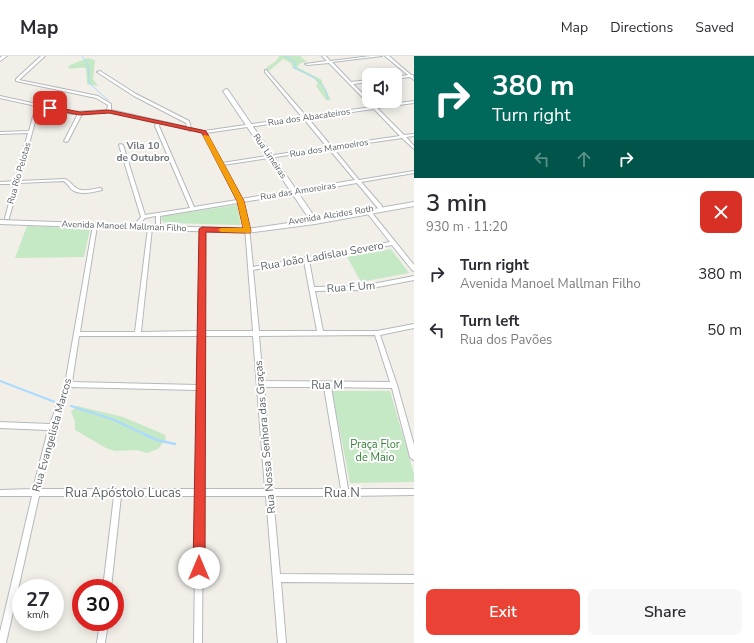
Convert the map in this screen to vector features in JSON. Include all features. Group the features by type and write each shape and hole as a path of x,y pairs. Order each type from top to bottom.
{"street":[{"path":"0,60 5,56"},
{"path":"43,56 17,80 97,97 110,105 109,111"},
{"path":"324,56 362,95"},
{"path":"307,64 380,56"},
{"path":"387,56 414,79"},
{"path":"266,71 380,207"},
{"path":"99,72 135,95 188,122 190,130"},
{"path":"402,77 412,76"},
{"path":"350,83 362,82"},
{"name":"Rua Limeiras","path":"226,91 314,220"},
{"name":"Rua dos Abacateiros","path":"1,98 80,114 109,111 204,132 375,108"},
{"name":"Rua dos Abacateiros","path":"402,104 414,102"},
{"name":"Rua Rio Pelotas","path":"2,219 17,182 38,105"},
{"path":"375,108 414,148"},
{"path":"66,142 80,114"},
{"path":"158,123 157,126 193,209"},
{"path":"0,133 30,132"},
{"name":"Rua Nossa Senhora das Graças","path":"204,132 240,201 247,229 282,643"},
{"name":"Rua dos Mamoeiros","path":"221,164 414,134"},
{"path":"121,145 139,223"},
{"name":"Rua das Amoreiras","path":"139,223 158,215 414,172"},
{"path":"0,183 56,180 69,182 72,188 77,191 100,189"},
{"name":"Avenida Alcides Roth","path":"367,211 380,207 414,202"},
{"name":"Avenida Alcides Roth","path":"247,229 314,220 414,202"},
{"path":"367,211 414,269"},
{"path":"158,215 158,224"},
{"name":"Avenida Manoel Mallman Filho","path":"2,219 139,223 247,229"},
{"name":"Avenida Manoel Mallman Filho","path":"2,219 95,226 139,223 150,228 247,229"},
{"name":"Rua Evangelista Marcos","path":"2,643 52,426 68,384 95,226"},
{"path":"138,334 150,228"},
{"path":"198,643 202,229"},
{"name":"Rua João Ladislau Severo","path":"250,269 393,243"},
{"path":"306,259 320,333"},
{"name":"Rua F Um","path":"311,289 362,288 414,278"},
{"path":"77,334 377,333 414,326"},
{"path":"377,333 394,385 414,457"},
{"path":"68,384 201,388"},
{"name":"Rua M","path":"260,384 394,385"},
{"path":"327,385 345,493"},
{"path":"0,425 52,426"},
{"name":"Rua N","path":"269,493 414,492"},
{"name":"Rua Apóstolo Lucas","path":"0,493 269,493"},
{"path":"109,579 118,493"},
{"path":"276,578 414,579"},
{"path":"101,643 103,631"}],"green space":[{"path":"279,56 300,56 307,62 301,63 297,67 322,80 322,83 331,100 326,100 316,86 318,84 315,79 293,68 291,63 283,59 269,71 265,70"},
{"path":"88,58 95,60 93,79 98,86 87,84 86,68 68,68 70,65"},
{"path":"237,205 241,225 168,223 163,222 161,219 163,216"},
{"path":"27,226 90,229 84,257 15,258"},
{"path":"391,249 409,273 361,282 347,257"},
{"name":"Praça Flor de Maio","path":"332,391 390,391 414,474 414,482 350,483"},
{"path":"77,406 123,417 165,435 166,439 158,449 147,453 137,450 115,451 106,448 75,430 75,421 71,412"}],"waterway":[{"path":"82,56 88,65 89,83 108,100"},
{"path":"285,56 296,63 294,68 311,76 325,88 328,100"},
{"path":"0,381 55,402"},
{"path":"71,406 112,419 148,436"},
{"path":"146,435 157,440 175,444"}],"slow traffic":[{"path":"206,136 240,201 247,228 247,231 221,230"}],"district":[{"name":"Vila 10 de Outubro","path":"143,152"}],"route":[{"path":"50,108 80,114 109,111 204,132 240,201 247,231 202,229 199,568"}]}
